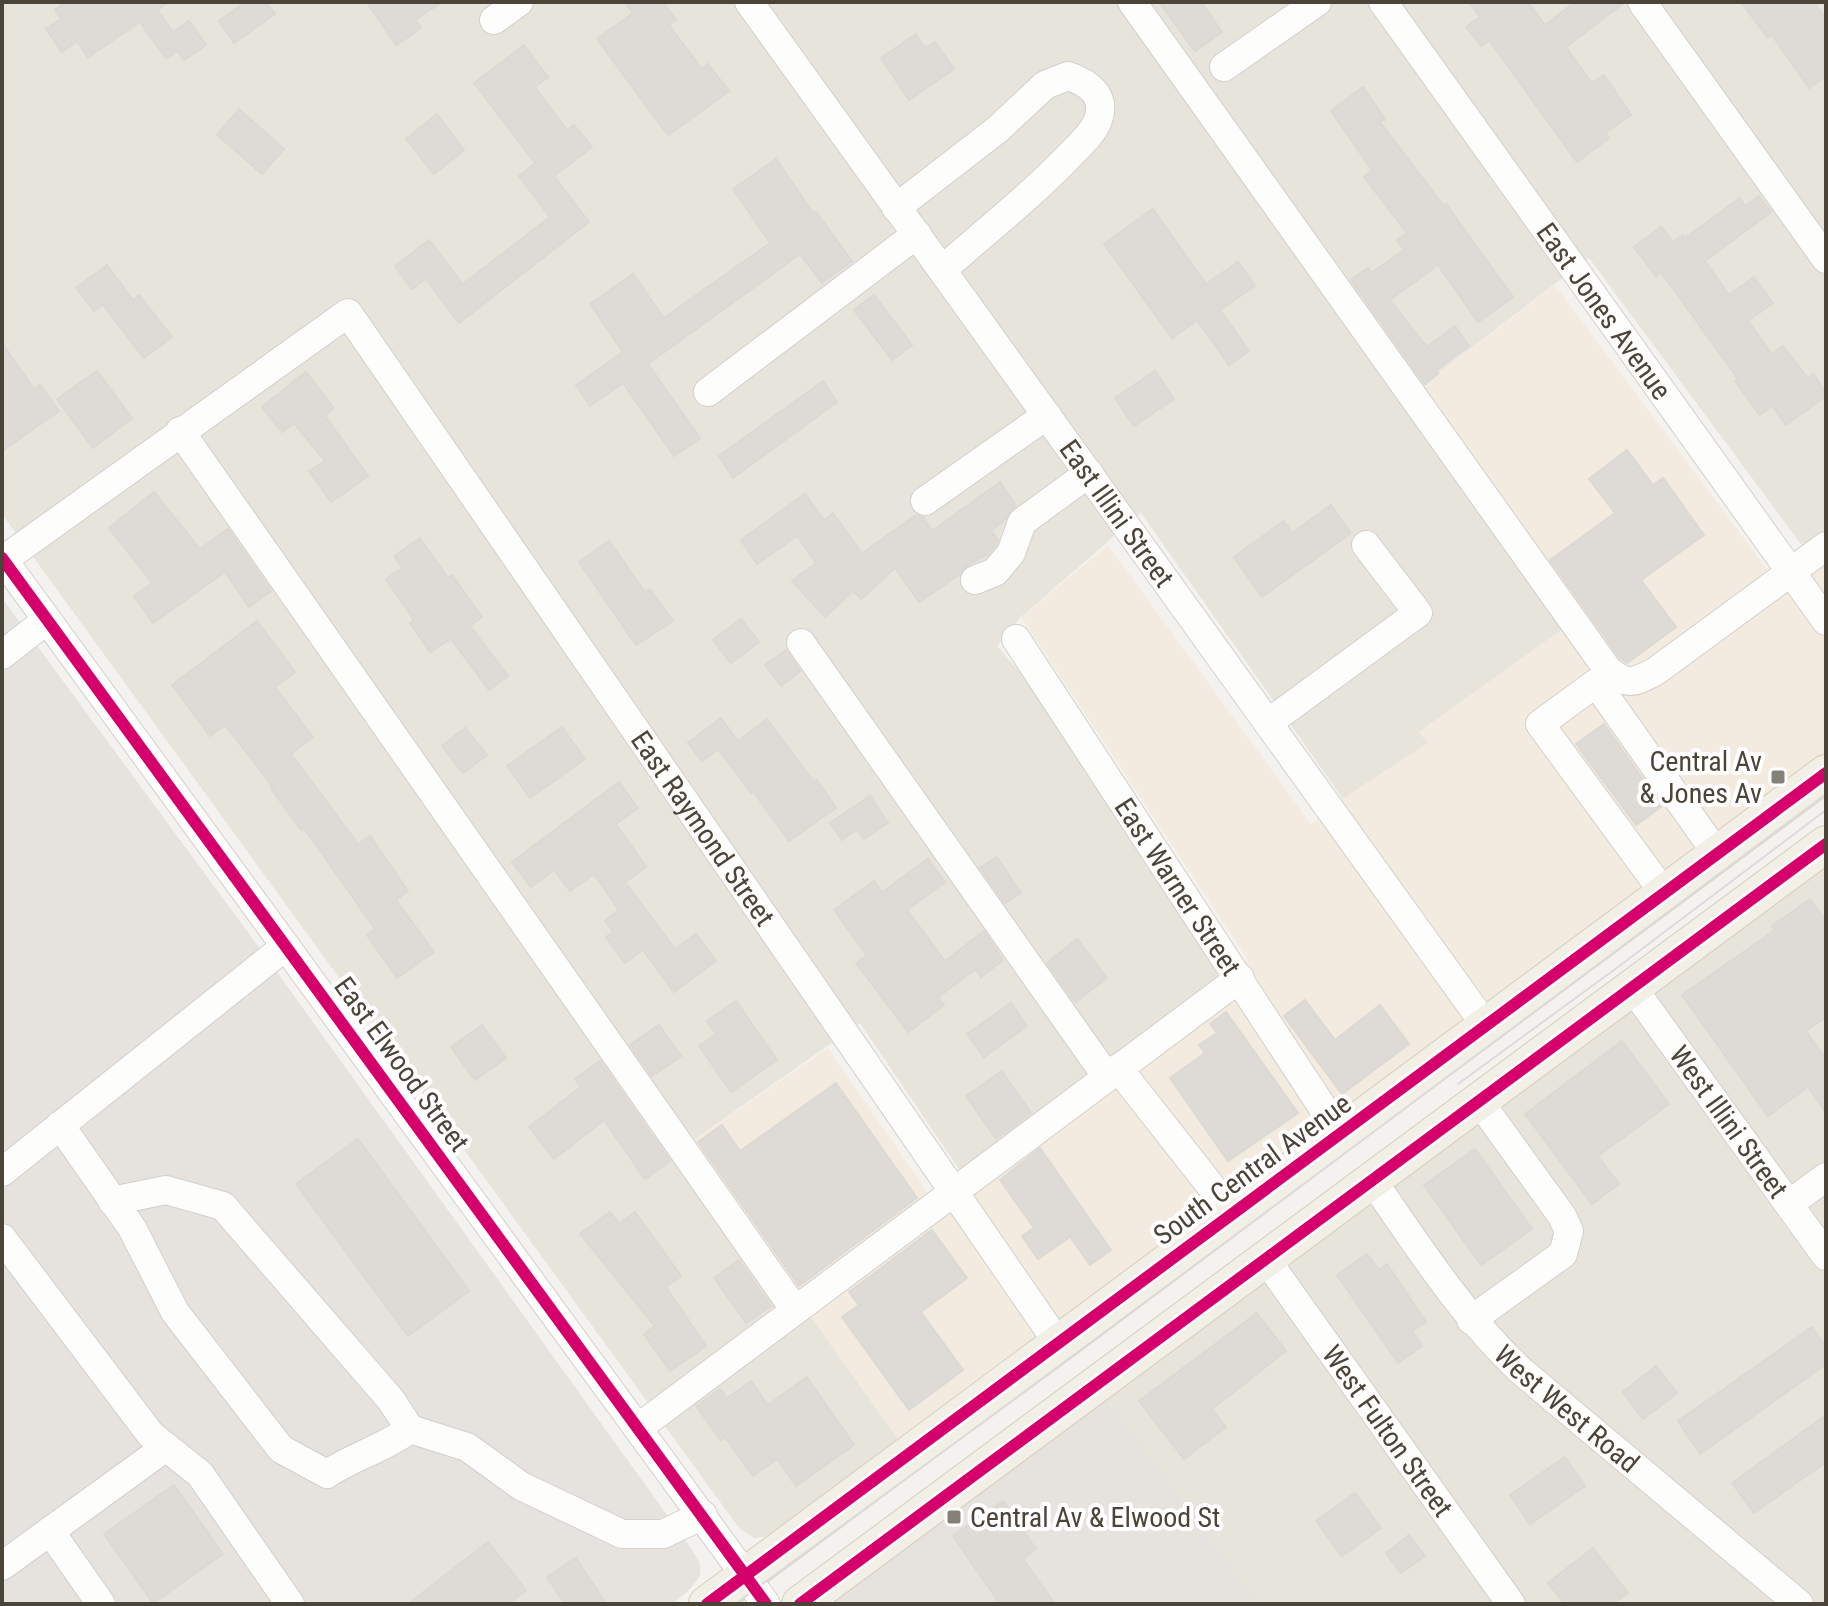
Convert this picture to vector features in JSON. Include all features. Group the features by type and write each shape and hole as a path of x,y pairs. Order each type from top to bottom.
{"main road":[{"name":"South Central Avenue","path":"707,1604 758,1592 1058,1343 1826,773"},
{"path":"800,1604 1826,844"}],"street":[{"path":"494,20 519,2"},
{"name":"East Illini Street","path":"749,2 1486,1026"},
{"path":"1132,2 1608,670 1621,681 1636,682 1656,671 1826,546"},
{"path":"1224,67 1317,2"},
{"name":"East Jones Avenue","path":"1383,2 1826,621"},
{"path":"1642,2 1826,259"},
{"path":"896,208 998,129 1045,85 1068,76 1087,82 1099,101 1098,120 1083,142 1056,170 942,270"},
{"path":"708,392 917,234"},
{"name":"East Raymond Street","path":"180,431 348,313 1058,1343"},
{"path":"925,501 1047,415"},
{"path":"2,559 180,431 795,1310"},
{"path":"975,580 995,572 1011,553 1022,522 1089,473"},
{"path":"1268,723 1418,613 1366,545"},
{"name":"East Elwood Street","path":"2,559 758,1592"},
{"path":"2,655 47,620"},
{"name":"East Warner Street","path":"1016,639 1340,1134"},
{"path":"801,643 1113,1073 1232,1213"},
{"path":"1664,893 1540,724 1596,683 1717,854"},
{"path":"2,1172 286,946"},
{"path":"638,1428 1240,978"},
{"name":"West Illini Street","path":"1632,987 1826,1256"},
{"path":"1471,1320 1563,1254 1569,1231 1562,1216 1479,1101"},
{"path":"60,1125 132,1228 175,1312 281,1449 327,1474 352,1457 392,1442 410,1429"},
{"path":"1789,1204 1826,1177"},
{"name":"West West Road","path":"1372,1180 1471,1320 1520,1370 1782,1599"},
{"path":"112,1201 166,1190 223,1206 391,1400 410,1429 467,1447 521,1486 622,1534 663,1534 703,1515"},
{"path":"2,1238 151,1435 200,1474 290,1604"},
{"name":"West Fulton Street","path":"1265,1258 1511,1604"},
{"path":"2,1566 166,1447"},
{"path":"50,1531 101,1604"}],"shaded area":[{"path":"2,2 1826,2 1826,535 1806,551 1589,258 1420,387 1566,627 1419,732 1428,743 1343,799 1141,513 1021,617 997,646 1022,675 1223,979 961,1172 860,1023 688,1144 898,1439 771,1536 754,1538 739,1528 2,514"},
{"path":"1555,285 1772,576 1826,535 1826,752 898,1439 688,1144 828,1048 929,1195 1248,960 1021,617 1108,545 1311,824 1348,795 1428,743 1419,732 1583,614 1420,387"},
{"path":"2,598 269,961 690,1547 700,1563 700,1576 672,1604 2,1604"},
{"path":"1826,865 1826,1604 1255,1604 1105,1397"},
{"path":"1105,1397 1256,1604 823,1604"}],"building":[{"path":"66,2 169,2 157,10 173,32 189,21 206,45 184,60 178,51 166,59 140,22 88,57 77,41 62,52 46,29 61,19 55,10"},
{"path":"245,2 266,2 275,14 234,43 219,21"},
{"path":"367,2 442,2 415,20 421,28 396,45"},
{"path":"625,2 663,2 676,20 669,25 702,69 708,64 729,91 668,135 597,39 633,13"},
{"path":"1159,2 1201,2 1222,32 1195,51"},
{"path":"1469,2 1528,2 1545,25 1575,2 1625,2 1566,47 1592,83 1604,75 1631,115 1605,133 1609,138 1577,162 1489,40 1481,46 1466,27 1480,17"},
{"path":"1741,2 1814,2 1826,19 1826,76 1809,88 1772,35 1768,38"},
{"path":"916,34 925,48 935,42 954,69 909,100 881,58"},
{"path":"524,45 548,77 535,87 567,130 574,125 592,147 554,176 589,222 459,323 426,279 412,289 395,266 429,240 463,284 550,217 519,176 535,163 474,83"},
{"path":"1363,87 1385,119 1380,122 1443,205 1446,204 1513,297 1478,322 1438,265 1390,300 1427,347 1455,326 1469,346 1436,370 1438,374 1425,384 1351,280 1368,268 1371,273 1404,250 1397,240 1407,233 1364,177 1372,170 1331,111"},
{"path":"239,109 284,149 262,174 217,135"},
{"path":"437,114 464,150 434,174 406,139"},
{"path":"776,159 852,261 822,283 800,254 648,364 700,438 674,456 623,383 590,406 576,385 623,352 590,304 633,274 664,318 770,243 733,189"},
{"path":"1759,196 1771,212 1705,261 1729,295 1754,277 1773,303 1748,321 1772,354 1783,346 1808,378 1813,374 1826,392 1826,396 1786,425 1772,406 1760,415 1735,381 1738,379 1661,272 1656,276 1634,247 1661,227 1673,242 1683,235 1685,238 1740,198 1745,206"},
{"path":"1153,209 1206,284 1238,262 1255,286 1220,310 1249,351 1229,365 1197,320 1172,338 1104,244"},
{"path":"107,265 133,300 139,295 172,337 144,358 103,305 94,311 76,288"},
{"path":"874,295 912,345 892,360 854,310"},
{"path":"2,343 34,389 40,385 59,411 2,451"},
{"path":"97,371 132,418 93,448 57,399"},
{"path":"1155,371 1174,399 1134,426 1115,398"},
{"path":"306,372 334,408 325,416 368,476 331,502 309,471 325,461 294,423 282,432 262,407"},
{"path":"823,381 837,402 733,478 719,456"},
{"path":"1627,450 1653,485 1663,478 1704,535 1641,580 1676,627 1627,663 1620,658 1550,560 1615,513 1589,479"},
{"path":"1000,482 1016,505 1004,521 991,530 998,540 996,544 988,554 919,602 895,568 861,599 853,591 825,617 792,581 816,563 797,536 757,564 741,540 805,494 824,520 833,513 862,553 916,515 923,517 932,531"},
{"path":"154,492 200,549 228,529 271,591 249,607 225,572 153,623 134,596 152,583 109,528"},
{"path":"1331,505 1351,533 1262,597 1234,557 1284,521 1292,533"},
{"path":"420,538 448,578 452,575 482,617 470,626 508,676 489,690 451,639 430,652 410,623 414,620 386,579 403,568 394,556"},
{"path":"609,541 645,592 650,589 673,621 636,645 579,562"},
{"path":"741,619 759,642 731,663 713,640"},
{"path":"257,621 295,672 275,687 313,737 291,754 358,844 370,836 408,891 396,900 434,952 397,978 367,935 375,929 273,787 225,725 210,736 172,685"},
{"path":"786,650 800,671 781,686 765,665"},
{"path":"721,718 738,741 767,719 836,808 789,841 718,749 702,761 688,743"},
{"path":"1604,724 1662,806 1636,825 1576,744"},
{"path":"562,727 585,759 530,798 507,766"},
{"path":"465,728 487,755 463,773 442,746"},
{"path":"619,782 638,808 616,824 646,867 625,882 675,949 696,934 716,961 674,992 643,950 625,963 606,937 613,932 605,921 619,910 594,874 570,891 554,870 531,887 512,862"},
{"path":"870,796 888,823 864,839 857,829 842,840 830,823"},
{"path":"997,857 1021,893 1005,903 980,868"},
{"path":"928,859 945,882 907,910 945,961 984,931 1003,960 981,977 976,969 938,997 944,1005 908,1032 856,963 867,955 834,910 874,881 882,892"},
{"path":"1810,899 1826,921 1826,1017 1806,1031 1826,1059 1826,1113 1808,1087 1768,1116 1682,995 1775,930 1772,926"},
{"path":"1077,939 1107,978 1075,1002 1047,963"},
{"path":"1305,1000 1335,1040 1380,1005 1409,1044 1342,1094 1284,1016"},
{"path":"736,1001 777,1060 731,1092 699,1046 716,1034 707,1021"},
{"path":"1011,1003 1027,1026 984,1057 967,1034"},
{"path":"1226,1012 1298,1113 1228,1161 1170,1078 1205,1053 1199,1045 1217,1033 1210,1024"},
{"path":"482,1025 506,1058 475,1080 451,1047"},
{"path":"659,1025 681,1056 652,1076 630,1045"},
{"path":"1622,1041 1669,1104 1598,1156 1619,1184 1592,1204 1525,1114"},
{"path":"600,1061 670,1161 645,1179 604,1120 554,1159 529,1127 581,1087 575,1079"},
{"path":"1002,1071 1031,1113 996,1139 966,1096"},
{"path":"836,1083 917,1198 799,1286 698,1142 722,1125 740,1151"},
{"path":"358,1139 469,1291 408,1336 296,1184"},
{"path":"1040,1148 1111,1250 1090,1265 1070,1237 1038,1259 1022,1236 1034,1228 1000,1180"},
{"path":"1475,1149 1532,1229 1481,1265 1424,1185"},
{"path":"610,1212 619,1224 635,1212 681,1276 666,1287 706,1346 670,1371 644,1334 655,1326 580,1234"},
{"path":"932,1230 967,1278 921,1312 963,1370 909,1410 842,1317 859,1305 849,1292"},
{"path":"1367,1254 1379,1270 1387,1264 1426,1322 1412,1331 1422,1346 1398,1363 1337,1275"},
{"path":"739,1260 771,1306 746,1323 714,1278"},
{"path":"1257,1313 1286,1351 1212,1409 1226,1427 1184,1459 1139,1401"},
{"path":"1812,1327 1826,1347 1826,1364 1700,1454 1678,1421"},
{"path":"1656,1366 1677,1393 1643,1419 1623,1392"},
{"path":"807,1377 854,1445 796,1486 777,1459 753,1476 725,1437 721,1440 696,1406 720,1389 727,1398 751,1381 768,1405"},
{"path":"1826,1415 1826,1462 1754,1513 1732,1483"},
{"path":"1565,1457 1585,1486 1530,1524 1510,1495"},
{"path":"174,1485 223,1554 153,1603 104,1534"},
{"path":"1355,1493 1381,1528 1342,1556 1316,1521"},
{"path":"1003,1501 1036,1549 1023,1559 1055,1604 1000,1604 953,1536"},
{"path":"1409,1535 1425,1556 1401,1573 1386,1553"},
{"path":"488,1542 526,1590 508,1604 408,1604"},
{"path":"1593,1548 1628,1593 1612,1604 1565,1604 1548,1583"},
{"path":"576,1558 606,1604 565,1604 547,1577"}],"tram line":[{"path":"735,1604 1071,1358 1826,794"},
{"path":"1458,1084 1826,810"}],"cycle path":[{"path":"2,558 766,1604"},
{"path":"707,1604 1826,773"},
{"path":"800,1604 1826,844"}],"place":[{"name":"Central Av & Jones Av","path":"1778,777"},
{"name":"Central Av & Elwood St","path":"954,1517"}]}
